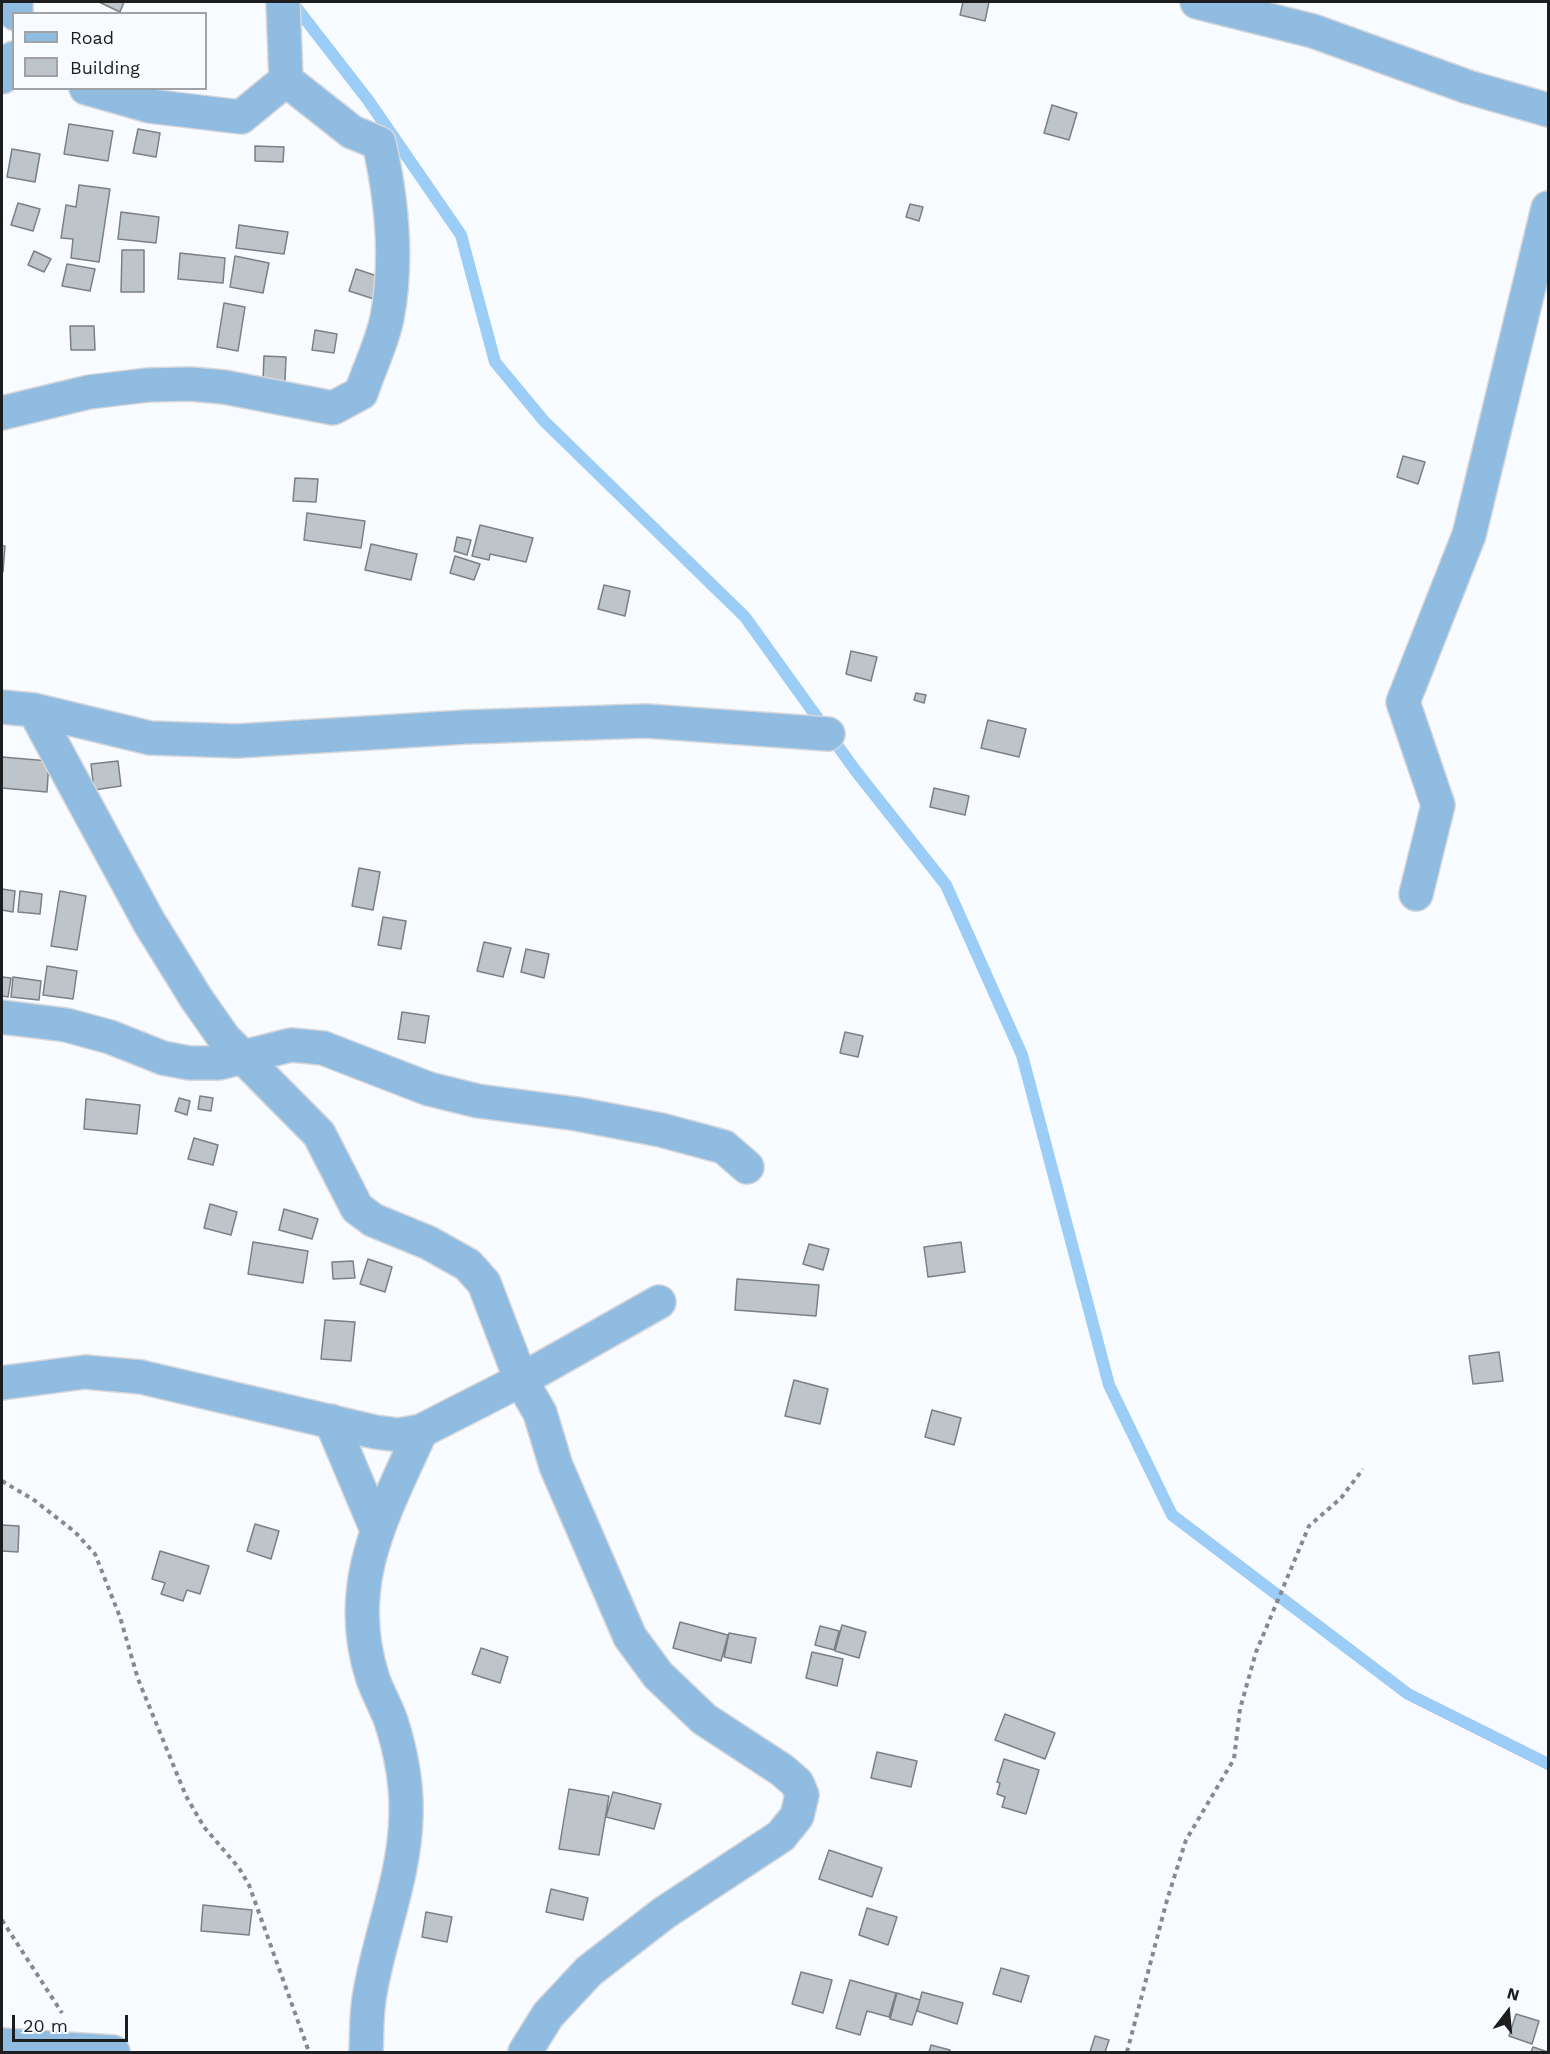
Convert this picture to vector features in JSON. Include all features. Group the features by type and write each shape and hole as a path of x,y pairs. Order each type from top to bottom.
{"street":[{"path":"2,413 89,392 148,385 190,384 224,387 333,408 360,393 387,320 393,251 389,186 379,143 352,132 286,80 283,2"},
{"path":"1197,2 1313,32 1468,87 1548,110"},
{"path":"2,77 12,60"},
{"path":"93,90 150,106 241,117 286,80"},
{"path":"1416,894 1438,805 1403,702 1469,535 1548,208"},
{"path":"2,707 34,710 150,738 226,741 466,727 646,720 828,734"},
{"path":"34,710 149,922 218,1030 319,1134 357,1208 391,1229 429,1243 468,1265 483,1283 521,1380 540,1413 556,1466 630,1637 658,1676 704,1719 798,1783 802,1795 798,1816 781,1836 664,1913 589,1971 548,2015 525,2052"},
{"path":"2,1017 66,1024 110,1037 163,1058 189,1063 219,1063 291,1045 323,1048 429,1089 478,1101 577,1114 661,1130 724,1147 747,1167"},
{"path":"2,1383 85,1372 141,1377 399,1435 421,1431 521,1380 660,1302"},
{"path":"332,1421 377,1530"},
{"path":"366,2052 369,1995 396,1878 406,1816 405,1773 391,1720 374,1679 364,1641 361,1595 377,1530 421,1431"},
{"path":"2,2045 113,2052"}],"path":[{"path":"1127,2052 1167,1900 1186,1840 1234,1759 1240,1709 1260,1642 1309,1526 1341,1498 1363,1469"},
{"path":"2,1481 34,1500 75,1532 95,1554 120,1617 138,1679 186,1796 204,1827 239,1868 249,1886 309,2052"},
{"path":"2,1920 63,2015"}],"building":[{"path":"99,2 124,2 120,12"},
{"path":"963,2 989,2 985,21 960,15"},
{"path":"1052,105 1077,113 1069,140 1044,133"},
{"path":"69,124 113,131 108,161 64,154"},
{"path":"138,129 160,133 156,157 133,153"},
{"path":"255,146 284,147 283,162 255,161"},
{"path":"12,149 40,154 35,182 7,177"},
{"path":"79,185 110,189 99,262 71,258 73,239 61,238 66,205 76,207"},
{"path":"18,203 40,209 33,231 11,225"},
{"path":"910,204 923,207 919,221 906,217"},
{"path":"121,212 159,217 156,243 118,239"},
{"path":"239,225 288,232 284,254 236,248"},
{"path":"122,250 144,250 144,292 121,292"},
{"path":"34,251 51,259 44,272 28,265"},
{"path":"180,253 225,258 223,283 178,279"},
{"path":"235,256 269,263 263,293 230,287"},
{"path":"67,264 95,269 90,291 62,286"},
{"path":"356,269 380,277 374,299 349,291"},
{"path":"224,303 245,307 238,351 217,347"},
{"path":"70,326 94,326 95,350 71,350"},
{"path":"315,330 337,334 334,353 312,350"},
{"path":"264,356 286,357 285,381 263,380"},
{"path":"1403,456 1425,462 1418,484 1397,477"},
{"path":"295,478 318,479 316,502 293,501"},
{"path":"307,513 365,521 361,548 304,540"},
{"path":"480,525 533,538 526,562 490,554 489,560 472,556"},
{"path":"457,537 471,540 467,555 454,551"},
{"path":"371,544 417,554 411,580 365,570"},
{"path":"2,546 5,546 3,572 2,571"},
{"path":"455,556 480,564 474,580 450,573"},
{"path":"604,585 630,591 625,616 598,609"},
{"path":"851,651 877,657 871,681 846,674"},
{"path":"916,693 926,695 924,703 914,700"},
{"path":"988,720 1026,729 1019,757 981,748"},
{"path":"2,757 49,761 47,792 2,788"},
{"path":"118,761 121,786 94,790 91,764"},
{"path":"934,788 969,796 965,815 930,807"},
{"path":"359,868 380,872 373,910 352,906"},
{"path":"2,889 15,891 13,912 2,910"},
{"path":"20,891 42,894 40,914 18,912"},
{"path":"60,891 86,896 77,950 51,946"},
{"path":"383,917 406,921 401,949 378,945"},
{"path":"484,942 511,948 503,977 477,971"},
{"path":"526,949 549,954 544,978 521,972"},
{"path":"47,966 77,971 73,999 43,995"},
{"path":"2,977 11,978 8,997 2,996"},
{"path":"13,977 41,981 39,1000 11,997"},
{"path":"402,1012 429,1016 425,1043 398,1039"},
{"path":"845,1032 863,1036 858,1057 840,1053"},
{"path":"200,1096 213,1098 211,1111 198,1109"},
{"path":"179,1098 190,1101 187,1115 175,1111"},
{"path":"86,1099 140,1105 137,1134 84,1129"},
{"path":"194,1138 218,1145 213,1165 188,1159"},
{"path":"210,1204 237,1212 231,1235 204,1228"},
{"path":"284,1209 318,1219 312,1239 279,1230"},
{"path":"253,1242 308,1251 303,1283 248,1274"},
{"path":"961,1242 965,1272 928,1277 924,1247"},
{"path":"809,1244 829,1249 823,1270 803,1264"},
{"path":"368,1259 392,1267 385,1292 360,1284"},
{"path":"353,1261 355,1278 333,1279 332,1262"},
{"path":"737,1279 819,1285 816,1316 735,1310"},
{"path":"325,1320 355,1322 351,1361 321,1359"},
{"path":"1499,1352 1503,1381 1473,1384 1469,1356"},
{"path":"794,1380 828,1389 820,1424 785,1416"},
{"path":"932,1410 961,1418 954,1445 925,1437"},
{"path":"255,1524 279,1531 271,1559 247,1551"},
{"path":"2,1525 19,1526 18,1552 2,1551"},
{"path":"160,1551 209,1566 200,1594 187,1590 183,1601 161,1594 165,1583 152,1579"},
{"path":"680,1622 728,1635 721,1661 673,1648"},
{"path":"842,1625 866,1632 859,1658 835,1651"},
{"path":"820,1626 839,1631 834,1650 815,1645"},
{"path":"729,1633 756,1638 751,1663 724,1657"},
{"path":"481,1648 508,1657 500,1683 472,1674"},
{"path":"812,1652 843,1659 837,1686 806,1678"},
{"path":"1005,1714 1055,1733 1045,1759 995,1740"},
{"path":"877,1752 917,1761 911,1787 871,1778"},
{"path":"1004,1759 1039,1770 1026,1814 1002,1807 1005,1797 997,1794 1000,1783 997,1782"},
{"path":"569,1789 609,1796 599,1855 559,1849"},
{"path":"613,1792 661,1804 654,1829 606,1817"},
{"path":"829,1850 882,1868 872,1897 819,1879"},
{"path":"551,1889 588,1898 583,1920 546,1912"},
{"path":"203,1905 252,1910 249,1935 201,1931"},
{"path":"867,1908 897,1917 888,1945 859,1935"},
{"path":"426,1912 452,1917 447,1942 422,1937"},
{"path":"1001,1968 1029,1976 1021,2002 993,1994"},
{"path":"801,1972 832,1980 823,2013 792,2004"},
{"path":"850,1980 896,1993 889,2017 867,2011 860,2035 836,2028"},
{"path":"922,1992 963,2003 957,2024 917,2011"},
{"path":"897,1993 920,2000 912,2025 890,2019"},
{"path":"1516,2014 1539,2021 1532,2044 1509,2036"},
{"path":"1095,2036 1109,2040 1105,2052 1090,2052"},
{"path":"931,2045 950,2050 950,2052 929,2052"},
{"path":"1533,2047 1548,2052 1531,2052"}],"waterway":[{"path":"292,2 368,100 461,235 495,362 544,421 745,617 855,770 946,885 1022,1055 1109,1385 1172,1515 1408,1694 1548,1764"}]}
